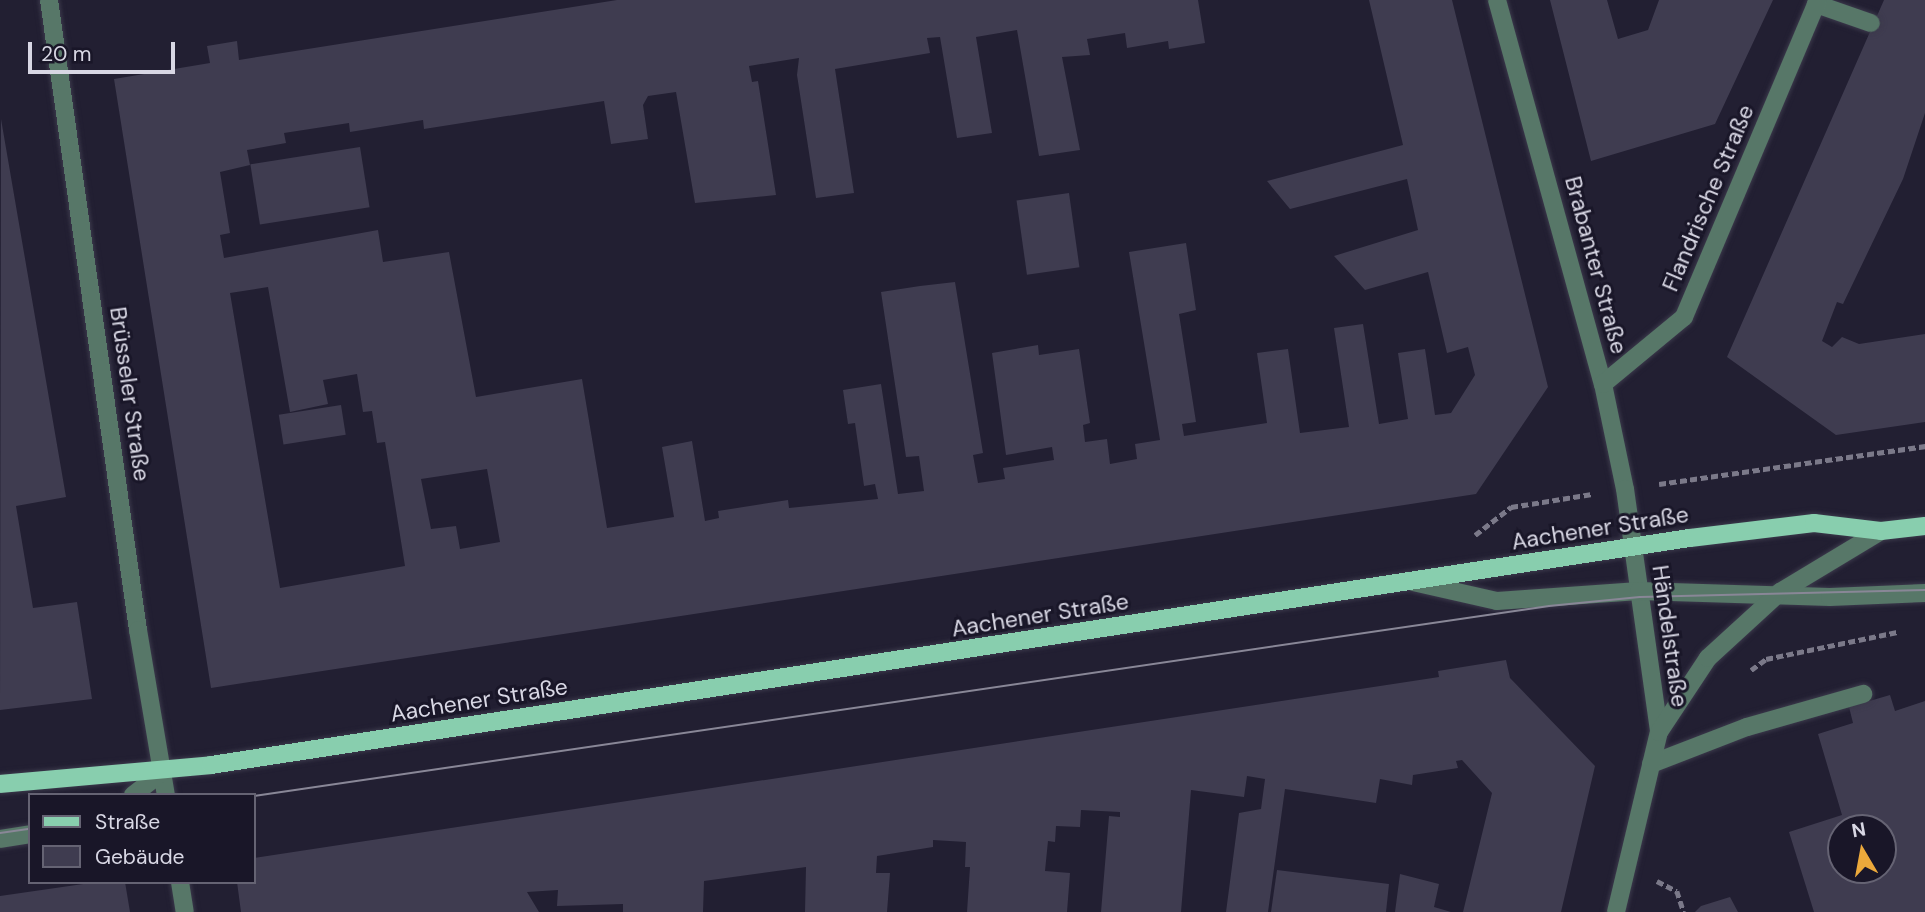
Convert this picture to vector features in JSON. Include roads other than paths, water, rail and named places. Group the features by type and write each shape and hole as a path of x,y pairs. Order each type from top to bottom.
{"main road":[{"name":"Aachener Straße","path":"0,784 162,772 1634,546 1814,523 1881,531 1925,526"}],"street":[{"name":"Brüsseler Straße","path":"49,0 166,793"},
{"name":"Brabanter Straße","path":"1497,0 1603,384 1634,546"},
{"name":"Flandrische Straße","path":"1603,384 1684,317 1817,2"},
{"path":"1817,2 1871,23"},
{"name":"Händelstraße","path":"1616,912 1659,732 1709,658 1780,592 1881,531"},
{"name":"Händelstraße","path":"1634,546 1659,732"},
{"path":"1413,582 1496,601 1639,591 1780,592 1830,597 1925,593"},
{"path":"1651,764 1747,727 1863,694"},
{"name":"Aachener Straße","path":"136,793 162,772"},
{"path":"0,839 28,834"},
{"path":"180,884 185,912"}],"tram line":[{"path":"256,796 1549,606 1640,597 1925,590"},
{"path":"0,833 28,829"}]}
